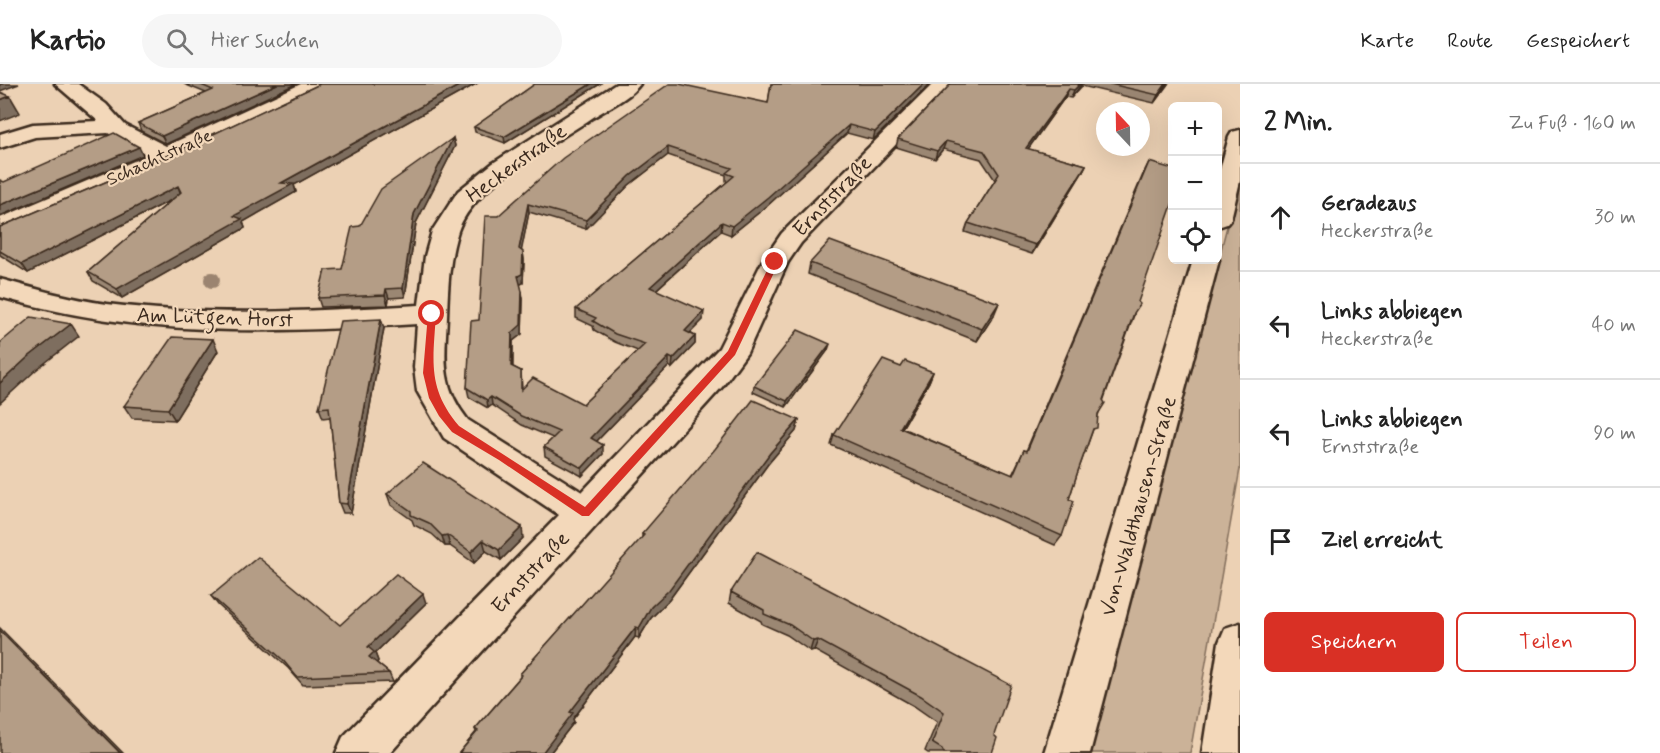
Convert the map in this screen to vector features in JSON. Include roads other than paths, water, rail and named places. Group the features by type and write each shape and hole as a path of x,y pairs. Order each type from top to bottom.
{"street":[{"path":"65,84 99,108 114,126 166,155"},
{"name":"Schachtstraße","path":"0,227 166,155 317,84"},
{"name":"Heckerstraße","path":"585,513 503,457 456,429 443,414 434,398 428,373 432,314 443,238 458,207 486,179 630,84"},
{"name":"Ernststraße","path":"359,753 732,353 775,262 791,238 944,84"},
{"path":"0,141 33,131 114,126"},
{"path":"1220,210 1240,137"},
{"name":"Von-Waldthausen-Straße","path":"1067,753 1205,264"},
{"name":"Am Lütgen Horst","path":"0,288 76,307 214,321 286,321 432,314"},
{"path":"1226,753 1240,642"}]}
